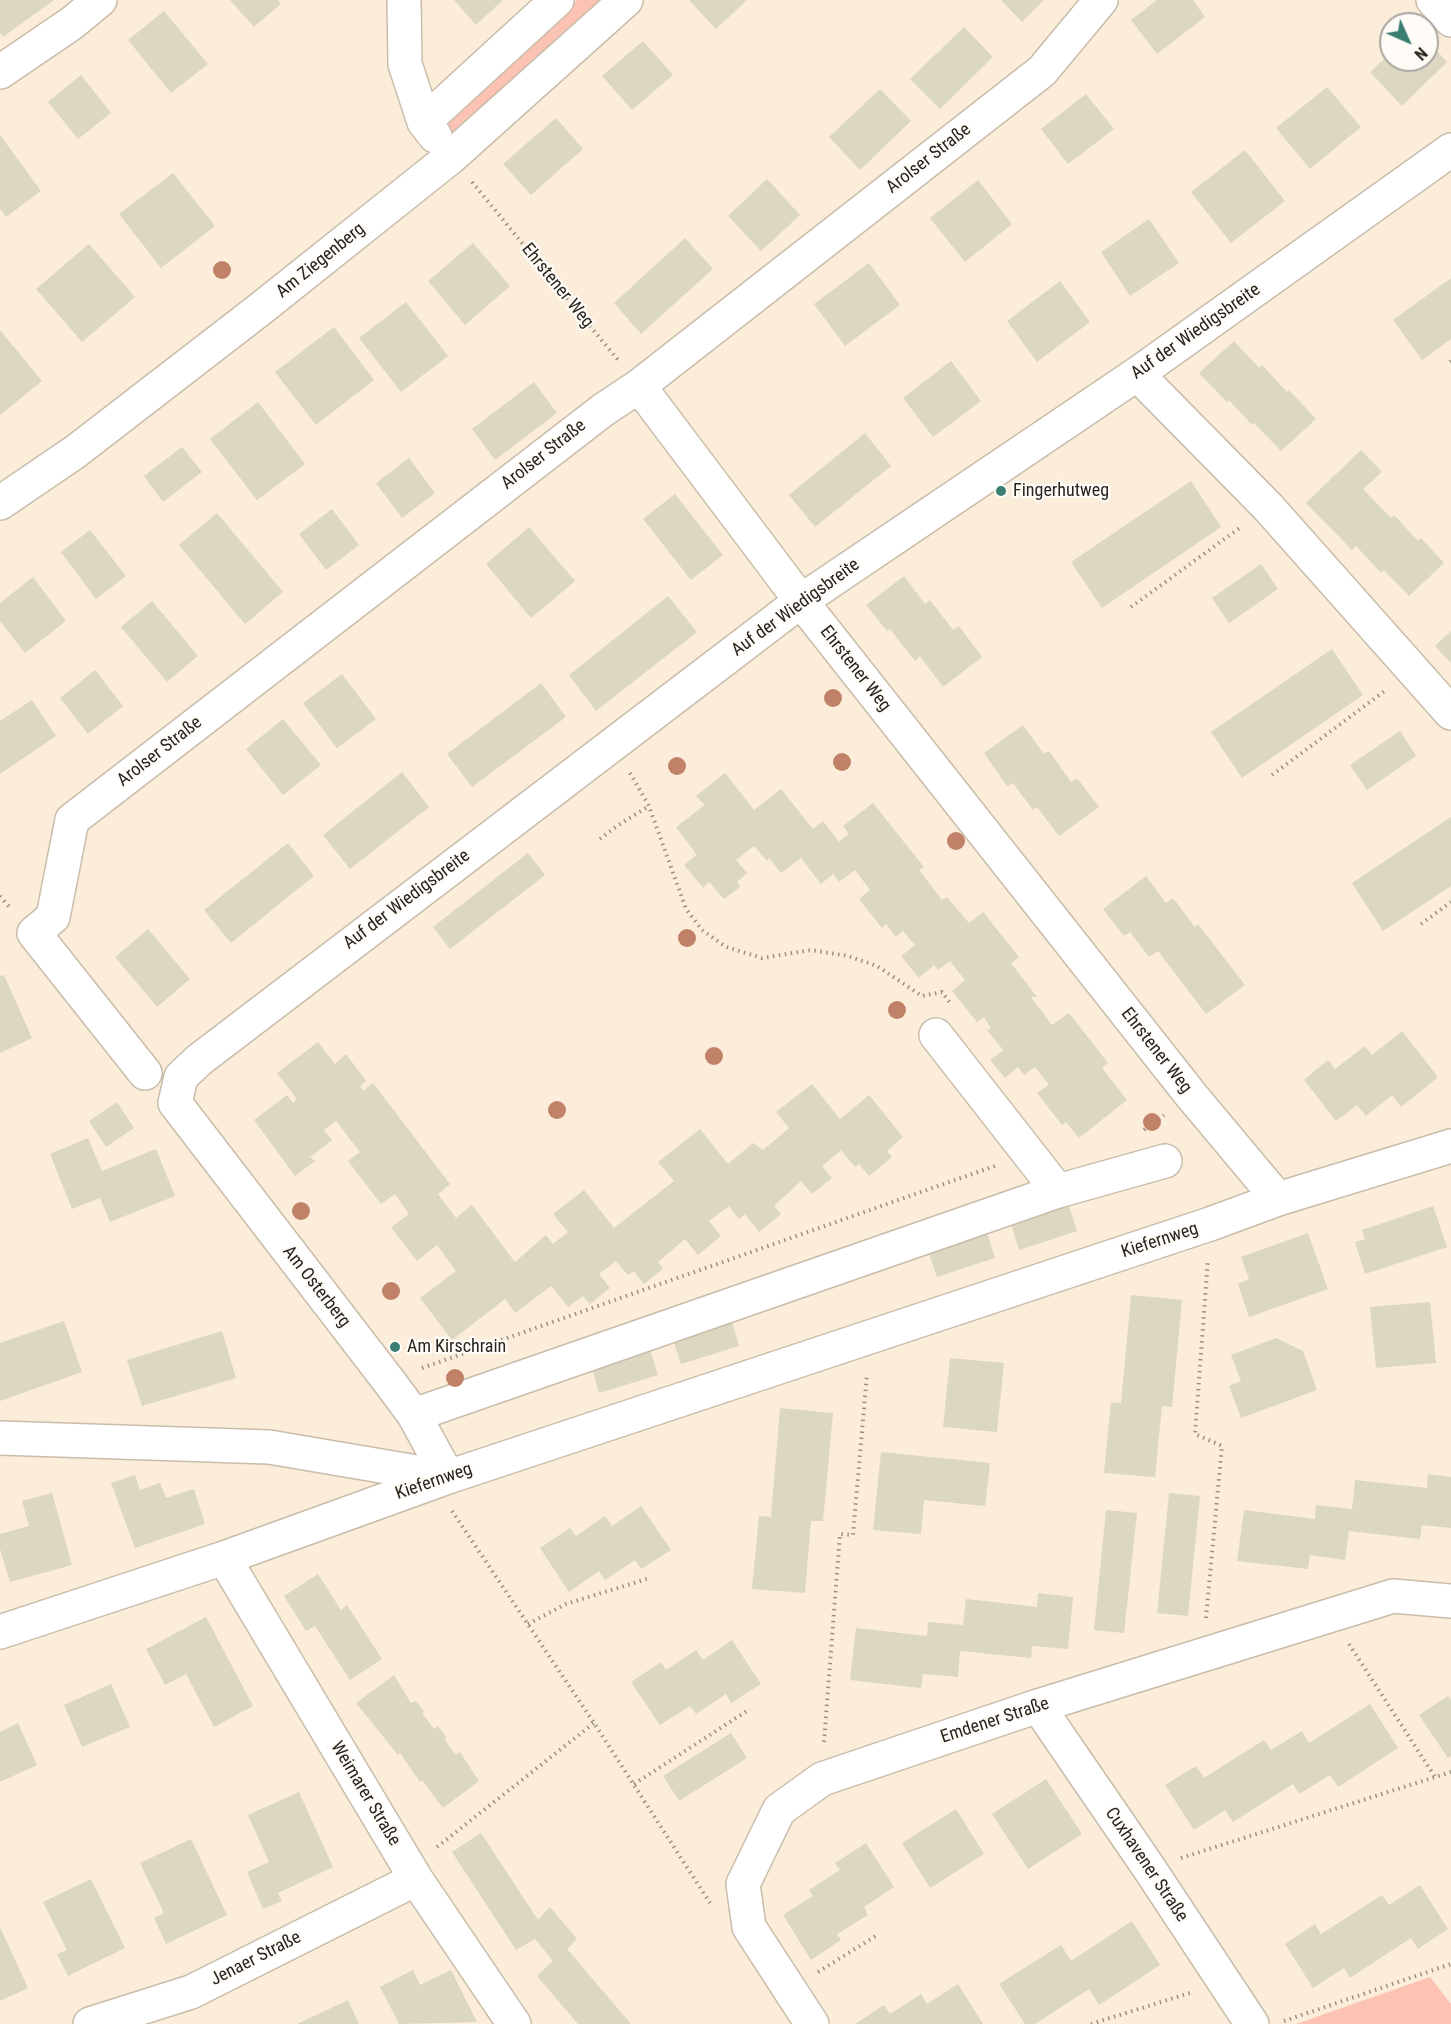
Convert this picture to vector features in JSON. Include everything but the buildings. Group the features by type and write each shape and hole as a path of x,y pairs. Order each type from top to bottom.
{"street":[{"path":"0,72 100,0"},
{"path":"404,0 405,64 424,122 451,157"},
{"path":"424,122 557,0"},
{"name":"Am Ziegenberg","path":"0,503 84,445 259,310 451,157 626,0"},
{"name":"Arolser Straße","path":"145,1073 34,933 52,917 72,820 584,424 639,386 1042,70 1101,0"},
{"path":"1433,0 1451,20"},
{"name":"Auf der Wiedigsbreite","path":"175,1102 181,1077 199,1060 801,601 1137,374 1451,150"},
{"path":"1137,374 1268,507 1451,713"},
{"name":"Ehrstener Weg","path":"639,386 801,601 1204,1111 1278,1199"},
{"path":"936,1035 1058,1191"},
{"name":"Am Osterberg","path":"175,1102 414,1415 447,1477"},
{"name":"Kiefernweg","path":"0,1632 224,1558 447,1477 1210,1224 1278,1199 1451,1146"},
{"path":"414,1415 1058,1191 1165,1161"},
{"path":"0,1438 269,1447 447,1477"},
{"name":"Weimarer Straße","path":"224,1558 416,1879 514,2024"},
{"name":"Emdener Straße","path":"812,2024 750,1927 743,1884 779,1810 822,1779 1038,1706 1393,1596 1451,1601"},
{"name":"Cuxhavener Straße","path":"1038,1706 1252,2024"},
{"name":"Jenaer Straße","path":"90,2024 191,1992 416,1879"}],"path":[{"name":"Ehrstener Weg","path":"451,157 639,386"},
{"path":"1131,608 1268,507"},
{"path":"1272,775 1413,669"},
{"path":"612,744 649,806 686,909 702,930 726,947 762,958 811,950 848,956 877,966 922,996 942,992 954,1008"},
{"path":"600,839 649,806"},
{"path":"1421,924 1451,902"},
{"path":"388,1380 1030,1154"},
{"path":"1203,1655 1222,1446 1195,1434 1210,1224"},
{"path":"822,1779 840,1534 853,1535 870,1336"},
{"path":"447,1477 452,1511 594,1723 713,1909"},
{"path":"528,1624 566,1604 650,1578"},
{"path":"1331,1615 1435,1777"},
{"path":"634,1784 750,1709"},
{"path":"416,1879 427,1854 594,1723"},
{"path":"1149,1868 1451,1772"},
{"path":"790,1990 879,1934"},
{"path":"1276,2024 1451,1964"},
{"path":"1091,2024 1225,1982"}],"shaded area":[{"path":"577,0 606,0 459,133 451,131 446,119"},
{"path":"1430,1977 1451,2004 1451,2024 1296,2024"}],"place":[{"name":"Fingerhutweg","path":"1001,491"},
{"name":"Am Kirschrain","path":"395,1347"}]}
